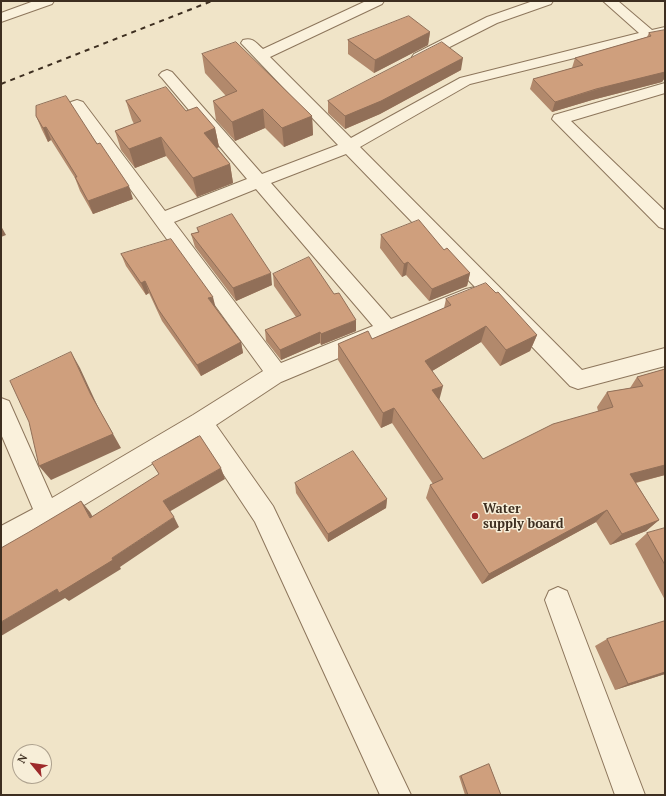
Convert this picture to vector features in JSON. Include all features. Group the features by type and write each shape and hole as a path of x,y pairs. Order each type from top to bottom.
{"street":[{"path":"1,18 47,1"},
{"path":"261,56 377,1"},
{"path":"408,64 492,20 546,1"},
{"path":"162,219 350,146 465,81 657,33 610,1"},
{"path":"248,42 261,56 323,107 350,146 578,380 665,356"},
{"path":"167,75 386,329"},
{"path":"665,88 560,118 665,222"},
{"path":"77,105 277,374"},
{"path":"1,539 47,514 201,422 277,374 489,287"},
{"path":"1,408 47,514"},
{"path":"201,422 264,514 396,795"},
{"path":"558,600 630,795"}],"building":[{"path":"409,16 430,32 375,60 348,40"},
{"path":"665,30 665,72 596,89 555,102 533,79 583,65 575,58 651,36 649,33"},
{"path":"236,42 312,116 282,128 263,109 232,122 213,101 237,91 202,54"},
{"path":"442,42 463,58 381,101 345,116 328,101"},
{"path":"166,87 186,111 197,107 215,128 204,133 230,164 193,178 161,137 129,149 115,131 141,121 126,101"},
{"path":"66,96 97,144 100,143 129,186 88,201 75,177 77,177 46,127 43,128 36,116 36,106"},
{"path":"232,214 271,273 233,288 191,234 199,232 197,228"},
{"path":"419,220 444,250 447,248 470,273 432,289 408,262 404,264 381,235"},
{"path":"171,239 213,297 208,298 241,342 197,365 158,309 145,281 141,283 121,254"},
{"path":"309,257 334,294 339,293 356,320 321,334 320,332 280,350 265,330 301,315 273,274"},
{"path":"486,283 496,293 498,292 537,335 506,350 486,326 425,361 443,386 432,390 483,459 553,424 613,407 607,392 643,386 637,377 665,369 665,465 630,474 659,520 622,534 607,510 489,574 430,485 443,479 394,408 383,413 338,344 368,331 372,339 451,305 446,299"},
{"path":"71,352 90,393 113,434 39,466 29,422 10,381"},
{"path":"200,436 221,468 163,501 174,517 112,558 113,560 59,593 57,589 1,622 1,548 81,501 90,518 159,474 152,463"},
{"path":"353,451 387,499 328,534 295,483"},
{"path":"665,528 665,565 647,533"},
{"path":"665,621 665,672 628,684 607,639"},
{"path":"489,764 501,795 468,795 461,776"}],"railway":[{"path":"1,84 212,1"}],"place":[{"name":"Water supply board","path":"475,516"}]}
